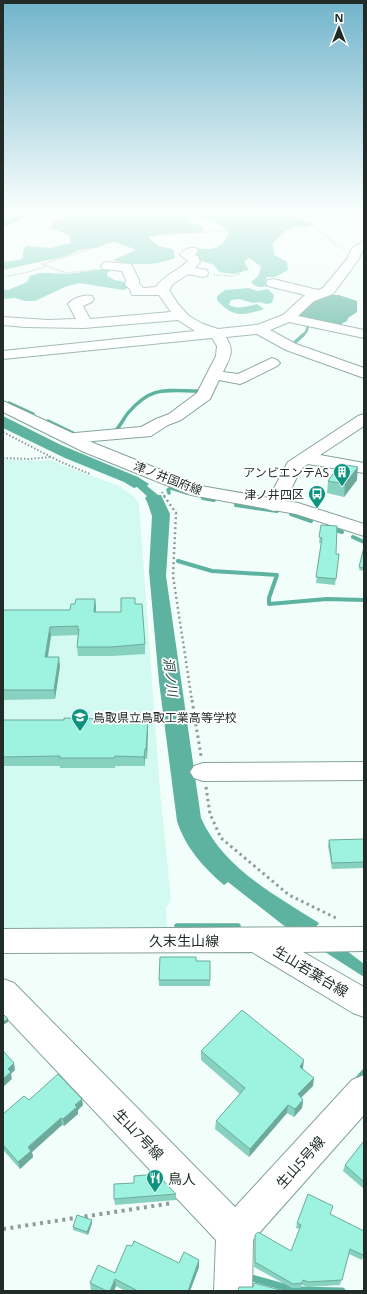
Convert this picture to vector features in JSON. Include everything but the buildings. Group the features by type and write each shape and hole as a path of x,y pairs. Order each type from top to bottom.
{"street":[{"path":"129,270 130,276 134,280 132,285 136,287 137,292 163,291"},
{"path":"70,438 145,432 162,422 175,417 204,396 221,364 224,346 217,333 196,327 181,316 163,291 163,286 167,282 185,270"},
{"path":"188,270 202,273"},
{"path":"259,329 288,318 309,298 328,291 344,270"},
{"path":"273,284 318,294"},
{"path":"84,324 83,316 75,304 87,299"},
{"path":"3,321 24,324 59,325 84,324 135,318 181,316"},
{"path":"288,318 305,336 309,354"},
{"path":"48,351 59,325"},
{"path":"3,356 259,329 305,336 364,334"},
{"path":"293,366 309,354"},
{"path":"309,354 364,373"},
{"path":"214,375 240,379 272,362"},
{"name":"津ノ井国府線","path":"3,406 90,448 197,491 274,505 323,516 364,530"},
{"path":"274,505 294,466 364,419"},
{"path":"304,458 364,468"},
{"path":"203,772 364,772"},
{"name":"久末生山線","path":"3,941 258,940 354,930"},
{"name":"生山若葉台線","path":"258,940 364,1002"},
{"name":"生山7号線","path":"3,993 235,1233"},
{"name":"生山5号線","path":"235,1233 364,1091"},
{"path":"233,1291 235,1233"}],"path":[{"path":"3,277 34,270"},
{"path":"57,270 61,272 90,270"},
{"path":"202,273 220,276 235,276 239,274 241,270"},
{"path":"3,432 52,457 90,474"},
{"path":"3,458 29,460 52,457"},
{"path":"149,472 176,513 173,576 210,814 221,838 289,895 354,930"},
{"path":"3,1229 74,1217 202,1199"}],"shaded area":[{"path":"94,270 111,270 107,273 107,276 115,280 129,283 130,287 123,290 79,283 65,287 35,301 25,301 15,298 3,299 3,289 8,290 27,282 30,276 35,274 78,273"},
{"path":"218,270 247,270 233,274 219,272"},
{"path":"260,270 287,270 275,277 267,277 265,283 271,285 266,287 260,287 251,282 258,276"},
{"path":"249,288 257,291 268,289 274,295 272,303 253,303 239,299 231,300 229,305 232,306 243,307 257,304 264,309 239,314 228,310 217,300 217,296 225,290"},
{"name":"鳥取県立鳥取工業高等学校","path":"3,459 38,461 51,460 119,486 133,496 139,504 160,790 171,899 166,908 167,929 3,929"}],"water":[{"path":"329,295 339,295 357,301 357,312 348,318 347,321 336,327 290,317 307,303"},
{"name":"洞ノ川","path":"3,416 61,445 138,477 149,484 147,486 158,495 161,495 170,514 166,576 201,818 211,836 236,866 268,891 319,923 316,927 364,964 364,977 283,925 228,882 224,885 202,864 180,831 177,821 159,682 149,571 152,516 145,498 147,496 137,487 134,488 124,482 65,458 3,428"}],"waterway":[{"path":"303,335 308,327"},
{"path":"292,345 303,335"},
{"path":"113,433 128,413 143,398 150,394 174,390 200,391 201,389"},
{"path":"9,403 33,414"},
{"path":"48,421 77,435"},
{"path":"169,493 168,490 171,488 187,493"},
{"path":"203,498 214,500"},
{"path":"236,505 277,511"},
{"path":"291,514 311,521"},
{"path":"333,529 342,532"},
{"path":"353,537 364,542"},
{"path":"178,561 212,571 277,575 269,598 269,604 327,599 364,600"},
{"path":"177,926 238,926"},
{"path":"357,1081 364,1073"},
{"path":"248,1277 295,1290 342,1291"}],"place":[{"name":"アンビエンテAS","path":"342,487"},
{"name":"津ノ井四区","path":"317,509"},
{"name":"鳥取県立鳥取工業高等学校","path":"80,732"},
{"name":"鳥人","path":"155,1193"}]}
